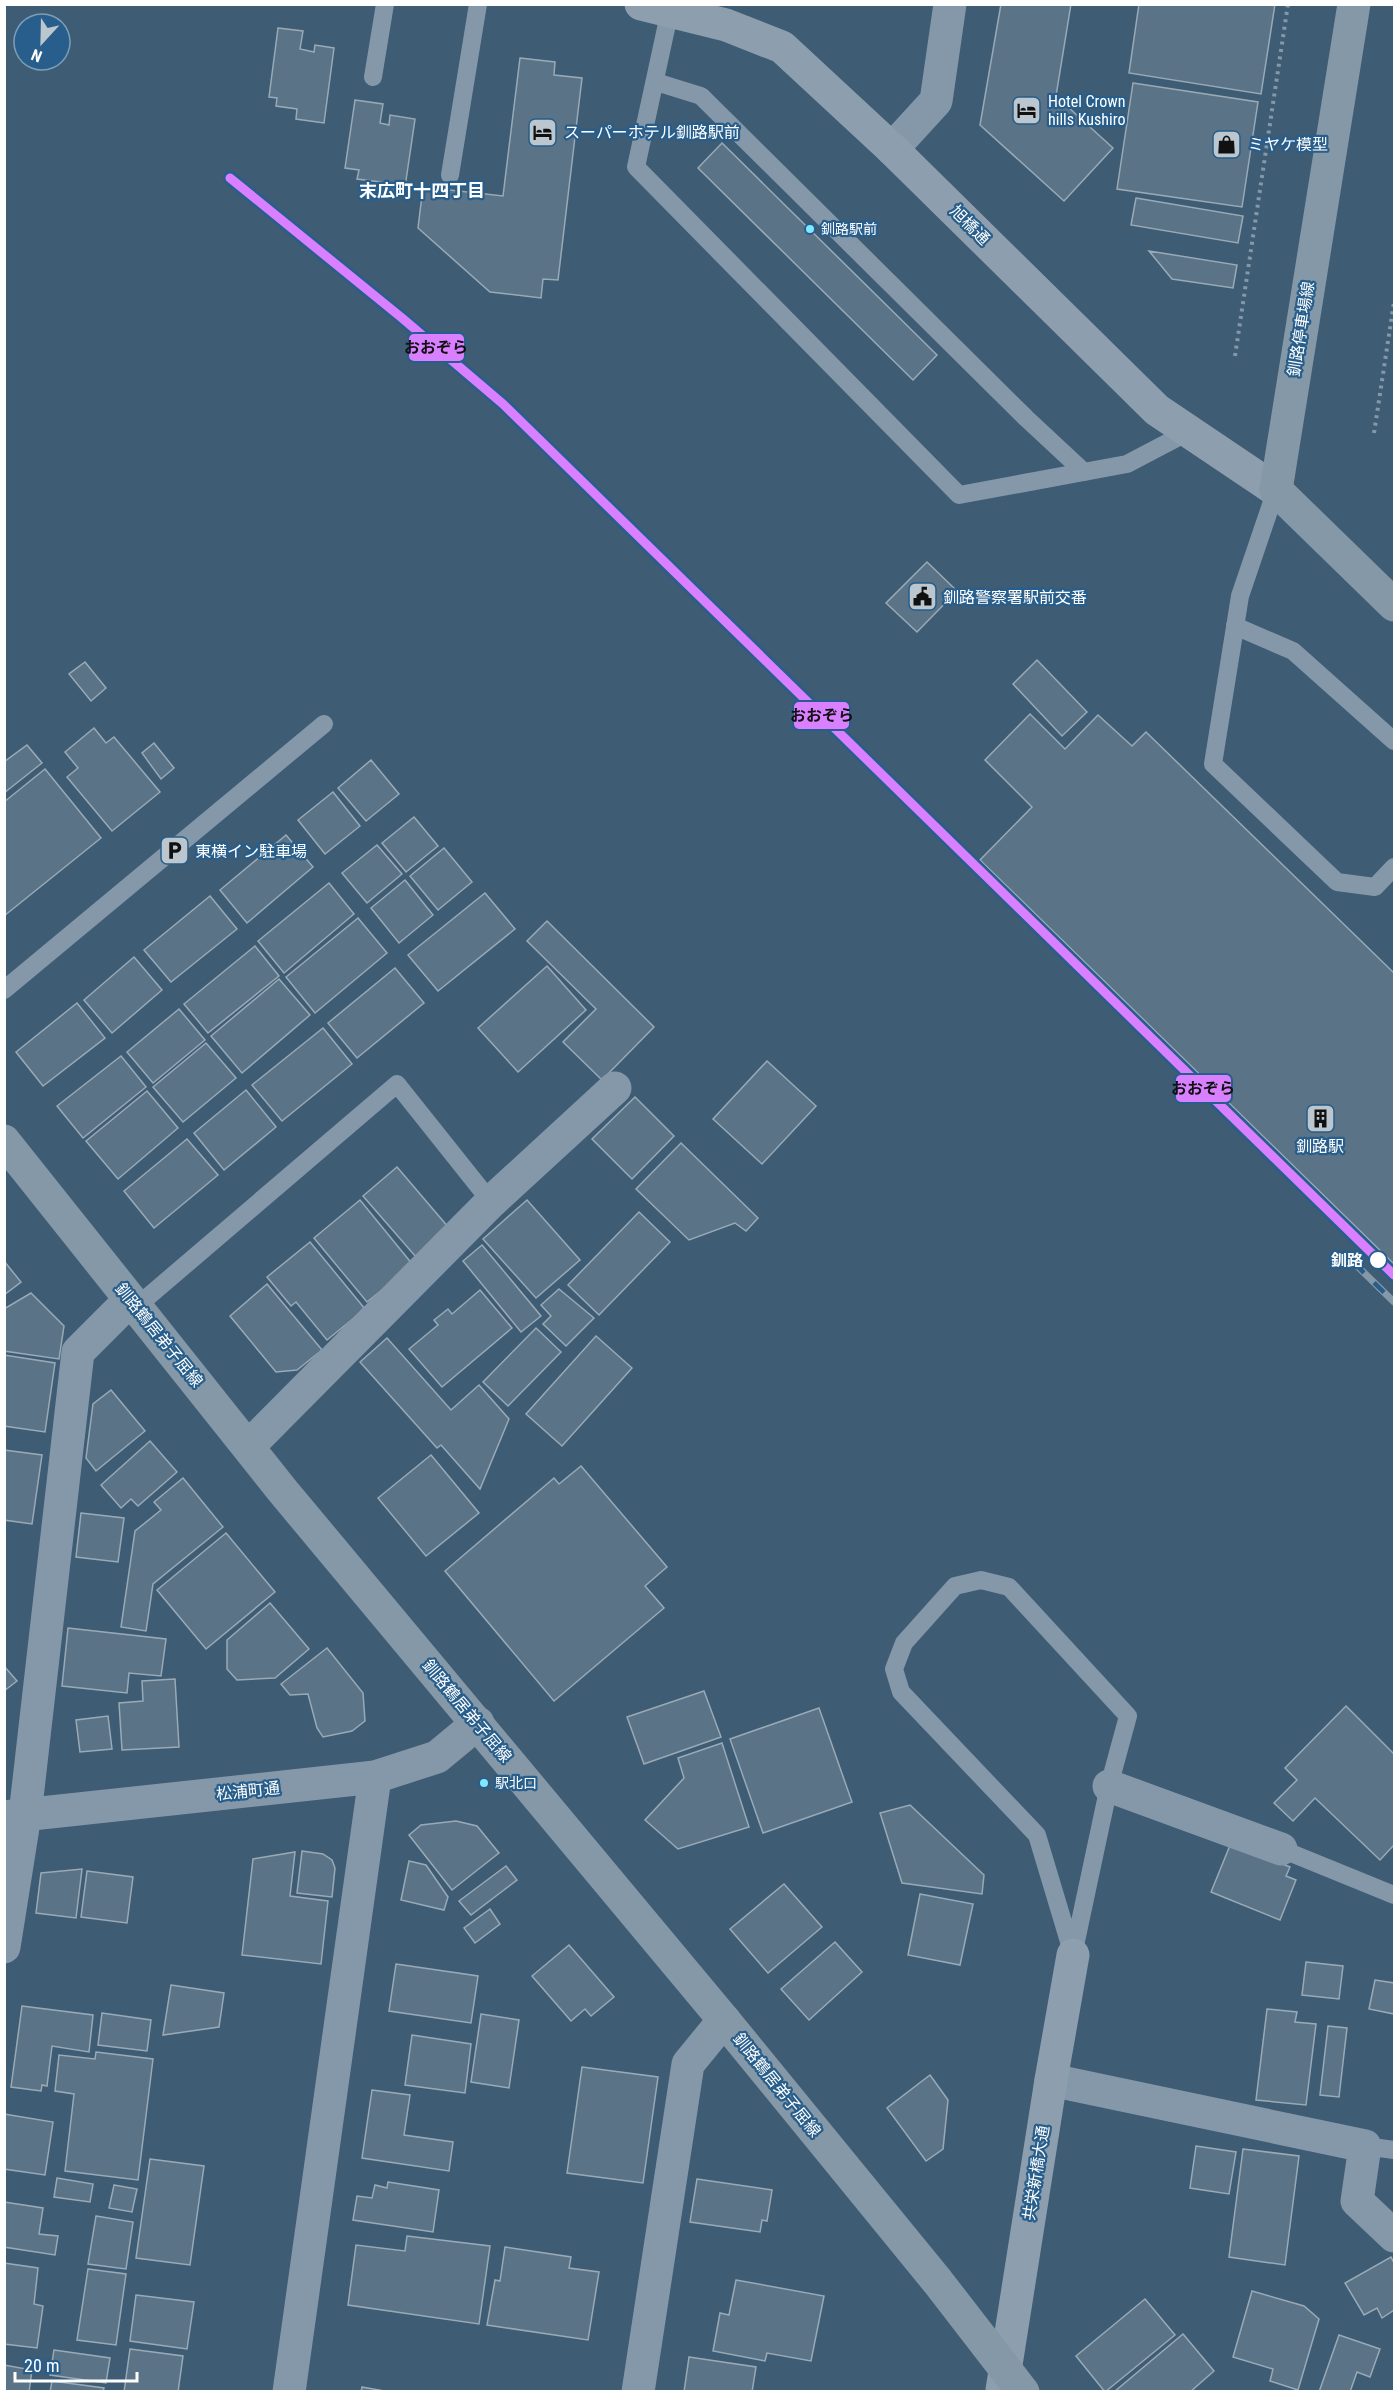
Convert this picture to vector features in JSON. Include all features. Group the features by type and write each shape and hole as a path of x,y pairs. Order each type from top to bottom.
{"main road":[{"name":"釧路停車場線","path":"1275,490 1354,4"},
{"path":"1275,490 1395,606"},
{"name":"釧路鶴居弟子屈線","path":"5,1142 282,1490 724,2020 938,2282 1010,2385"}],"street":[{"path":"892,149 936,101 950,4"},
{"name":"旭橋通","path":"656,7 726,25 782,47 892,149 1157,410 1275,490"},
{"path":"249,1446 491,1202 615,1088"},
{"path":"4,1947 15,1816 78,1352 133,1303"},
{"name":"松浦町通","path":"15,1816 375,1777 437,1757 478,1724"},
{"path":"289,2391 375,1777"},
{"path":"1110,1786 1281,1849"},
{"path":"4,1790 15,1816"},
{"name":"共栄新橋大通","path":"1010,2385 1051,2080 1073,1955"},
{"path":"638,2391 688,2064 724,2020"},
{"path":"1051,2080 1380,2148 1357,2200 1395,2236"}],"lane":[{"path":"373,77 385,4"},
{"path":"450,175 478,4"},
{"path":"656,7 656,82 636,167 959,495 1127,464 1188,432"},
{"path":"656,82 701,96 1083,472"},
{"path":"1275,490 1240,596 1214,764 1337,882 1375,887 1395,867"},
{"path":"1235,626 1293,651 1395,741"},
{"path":"4,990 324,724"},
{"path":"133,1303 398,1084 491,1202"},
{"path":"981,1580 1010,1587 1128,1716 1110,1786 1073,1955 1037,1835 901,1692 894,1669 904,1643 955,1586 981,1580"},
{"path":"1281,1849 1395,1895"}],"path":[{"path":"1235,356 1288,4"},
{"path":"1374,433 1395,302"}],"building":[{"name":"Hotel Crown hills Kushiro","path":"1001,4 1071,4 1056,96 1113,148 1064,201 980,125"},
{"path":"1139,4 1275,4 1261,94 1129,73"},
{"path":"278,28 303,31 300,49 314,52 315,45 334,48 324,123 296,119 297,109 276,106 277,98 269,97"},
{"name":"スーパーホテル釧路駅前","path":"520,58 555,62 554,75 582,78 558,280 543,279 541,298 490,292 418,228 423,187 503,196"},
{"path":"1133,83 1258,102 1242,207 1117,189"},
{"path":"355,100 383,104 380,123 389,125 390,115 415,119 404,194 380,190 381,182 357,179 359,170 345,168"},
{"path":"722,143 937,355 913,380 698,168"},
{"path":"1136,198 1243,216 1238,243 1131,225"},
{"path":"1149,251 1237,265 1233,288 1172,279"},
{"name":"釧路警察署駅前交番","path":"927,562 957,591 917,632 886,603"},
{"path":"1037,660 1087,712 1062,736 1013,684"},
{"path":"85,662 106,688 91,701 69,674"},
{"name":"釧路駅","path":"1030,714 1065,749 1098,715 1132,746 1146,732 1394,973 1394,1264 980,860 1032,807 985,760"},
{"path":"94,728 106,743 114,737 160,792 112,831 67,777 78,768 65,752"},
{"path":"154,743 174,768 161,779 142,753"},
{"path":"27,745 42,763 4,793 4,762"},
{"path":"371,760 399,794 366,821 338,788"},
{"path":"45,769 101,838 4,916 4,802"},
{"path":"333,792 360,826 325,854 298,820"},
{"path":"414,817 438,846 406,872 382,843"},
{"path":"286,835 313,867 247,923 220,890"},
{"path":"377,845 402,874 367,903 342,873"},
{"path":"444,848 472,882 438,910 410,876"},
{"path":"405,880 433,915 399,943 371,908"},
{"path":"329,883 354,914 284,973 258,941"},
{"path":"485,893 515,929 438,991 408,955"},
{"path":"210,896 237,929 171,982 144,950"},
{"path":"358,918 387,953 315,1013 286,977"},
{"path":"547,921 654,1027 602,1080 563,1042 596,1009 527,941"},
{"path":"255,946 279,976 208,1033 184,1004"},
{"path":"134,957 162,990 112,1033 84,1000"},
{"path":"547,966 586,1010 518,1072 478,1028"},
{"path":"395,968 424,1003 357,1058 328,1023"},
{"path":"279,979 310,1015 242,1073 211,1036"},
{"path":"77,1003 105,1038 43,1086 16,1052"},
{"path":"179,1009 205,1040 153,1083 127,1052"},
{"path":"323,1028 352,1064 282,1121 252,1085"},
{"path":"206,1043 236,1078 183,1122 153,1087"},
{"path":"121,1056 146,1087 83,1138 57,1106"},
{"path":"767,1061 816,1106 762,1164 713,1119"},
{"path":"246,1090 276,1127 224,1170 194,1133"},
{"path":"147,1091 178,1128 118,1179 86,1141"},
{"path":"635,1097 674,1136 632,1179 592,1139"},
{"path":"187,1139 218,1175 154,1228 124,1191"},
{"path":"681,1143 758,1218 746,1231 735,1223 689,1240 636,1189"},
{"path":"397,1167 449,1228 416,1257 363,1196"},
{"path":"360,1200 413,1265 367,1302 314,1238"},
{"path":"527,1200 580,1260 536,1298 483,1239"},
{"path":"639,1212 670,1242 599,1315 568,1285"},
{"path":"310,1242 365,1309 327,1340 296,1302 291,1306 267,1277"},
{"path":"482,1245 541,1316 521,1332 463,1261"},
{"path":"4,1261 21,1282 4,1295"},
{"path":"267,1284 322,1350 297,1370 276,1372 230,1316"},
{"path":"559,1289 594,1318 566,1346 543,1324 551,1316 541,1305"},
{"path":"480,1290 512,1328 442,1387 409,1349 438,1325 434,1320 448,1309 452,1314"},
{"path":"31,1293 64,1326 59,1359 4,1351 4,1309"},
{"path":"536,1328 561,1352 508,1406 483,1382"},
{"path":"596,1336 632,1368 562,1446 526,1414"},
{"path":"387,1338 451,1410 479,1385 509,1419 480,1489 441,1445 437,1448 360,1362"},
{"path":"4,1355 55,1363 45,1432 4,1426"},
{"path":"111,1390 145,1431 96,1471 86,1458 93,1404"},
{"path":"150,1441 177,1472 138,1506 131,1499 121,1508 101,1485"},
{"path":"4,1450 42,1455 32,1524 4,1520"},
{"path":"431,1455 479,1513 426,1556 378,1498"},
{"path":"581,1466 667,1567 645,1586 664,1608 554,1701 445,1571 554,1478 559,1484"},
{"path":"183,1478 223,1527 153,1584 146,1631 121,1627 135,1531 161,1510 154,1502"},
{"path":"81,1513 124,1518 118,1562 76,1557"},
{"path":"226,1533 275,1592 206,1649 157,1590"},
{"path":"270,1603 309,1649 275,1678 237,1680 227,1669 227,1640"},
{"path":"68,1628 166,1639 161,1676 129,1673 127,1693 62,1686"},
{"path":"327,1648 363,1693 365,1721 352,1731 323,1737 317,1728 308,1694 290,1695 281,1684"},
{"path":"4,1666 17,1681 4,1691"},
{"path":"175,1679 179,1747 122,1750 119,1703 143,1701 142,1681"},
{"path":"704,1691 721,1737 644,1764 627,1717"},
{"path":"1346,1706 1394,1754 1394,1845 1380,1860 1315,1798 1293,1821 1274,1803 1297,1780 1285,1768"},
{"path":"819,1708 852,1802 763,1833 730,1739"},
{"path":"108,1716 112,1749 80,1752 76,1720"},
{"path":"722,1743 749,1827 678,1849 645,1820 684,1778 678,1758"},
{"path":"910,1805 984,1875 982,1894 902,1883 880,1813"},
{"path":"456,1821 477,1826 499,1853 452,1890 409,1835 421,1825"},
{"path":"1231,1843 1290,1867 1286,1876 1296,1880 1280,1920 1211,1892"},
{"path":"302,1851 323,1854 332,1860 335,1868 332,1897 297,1893"},
{"path":"295,1852 290,1896 328,1901 321,1964 242,1955 253,1859"},
{"path":"409,1861 426,1865 448,1897 444,1910 401,1900"},
{"path":"506,1866 517,1880 471,1915 459,1901"},
{"path":"82,1869 76,1918 36,1913 41,1873"},
{"path":"87,1871 133,1877 127,1923 81,1917"},
{"path":"784,1884 822,1927 768,1973 730,1929"},
{"path":"920,1894 973,1904 960,1965 908,1955"},
{"path":"490,1909 500,1924 475,1943 464,1928"},
{"path":"835,1942 862,1972 809,2020 781,1989"},
{"path":"569,1945 614,1997 591,2016 585,2009 571,2021 532,1976"},
{"path":"1306,1962 1343,1966 1339,1999 1302,1995"},
{"path":"396,1964 478,1976 471,2023 389,2011"},
{"path":"1375,1980 1394,1983 1394,2014 1369,2009"},
{"path":"171,1985 224,1993 219,2027 163,2035"},
{"path":"22,2006 93,2015 89,2052 52,2046 47,2086 42,2085 41,2091 11,2087"},
{"path":"1267,2009 1297,2012 1295,2022 1316,2024 1306,2105 1256,2100"},
{"path":"102,2013 151,2020 147,2051 98,2045"},
{"path":"481,2014 519,2020 509,2088 471,2082"},
{"path":"1328,2026 1347,2028 1339,2097 1320,2095"},
{"path":"412,2035 471,2044 465,2093 405,2085"},
{"path":"96,2052 153,2059 138,2180 65,2171 74,2094 55,2091 59,2055 95,2059"},
{"path":"582,2067 658,2077 643,2183 567,2173"},
{"path":"930,2075 948,2100 943,2149 926,2161 887,2108"},
{"path":"372,2090 410,2095 404,2135 453,2142 449,2171 362,2158"},
{"path":"4,2114 53,2122 45,2175 4,2169"},
{"path":"1196,2146 1236,2152 1229,2194 1190,2188"},
{"path":"1243,2149 1299,2156 1285,2265 1229,2257"},
{"path":"150,2159 204,2166 190,2265 136,2258"},
{"path":"57,2178 93,2184 90,2202 54,2197"},
{"path":"697,2179 772,2190 767,2221 762,2220 760,2232 690,2222"},
{"path":"388,2182 439,2190 433,2232 353,2220 357,2196 372,2198 375,2185 387,2188"},
{"path":"114,2185 137,2189 132,2212 109,2208"},
{"path":"4,2202 43,2208 39,2234 58,2236 55,2255 4,2247"},
{"path":"96,2216 133,2222 126,2269 88,2264"},
{"path":"407,2236 490,2246 479,2324 348,2305 356,2245 405,2251"},
{"path":"505,2247 571,2257 569,2268 599,2272 588,2340 487,2325 495,2280 500,2281"},
{"path":"1391,2257 1394,2263 1394,2310 1382,2318 1377,2308 1364,2315 1345,2283"},
{"path":"4,2263 38,2268 34,2304 43,2306 37,2348 4,2344"},
{"path":"88,2269 126,2274 116,2345 77,2340"},
{"path":"736,2280 824,2296 811,2361 767,2353 765,2361 713,2351 720,2313 729,2315"},
{"path":"1252,2291 1304,2306 1319,2319 1298,2390 1270,2381 1273,2369 1233,2357"},
{"path":"136,2295 194,2302 187,2349 130,2341"},
{"path":"1145,2299 1175,2335 1105,2392 1076,2356"},
{"path":"1183,2334 1214,2371 1190,2392 1114,2392"},
{"path":"1339,2335 1380,2349 1370,2377 1357,2372 1350,2392 1319,2392"},
{"path":"130,2349 183,2356 178,2392 124,2392"},
{"path":"54,2350 110,2358 106,2383 50,2375"},
{"path":"689,2357 756,2367 752,2392 684,2392"},
{"path":"4,2365 32,2370 29,2392 4,2392"},
{"path":"52,2381 104,2388 103,2392 50,2392"},
{"path":"362,2387 390,2392 361,2392"}],"railway":[{"path":"1354,1263 1394,1302"}],"transit line":[{"name":"おおぞら","path":"230,178 402,318 503,404 1394,1275"}],"place":[{"name":"Hotel Crown hills Kushiro","path":"1027,110"},
{"name":"スーパーホテル釧路駅前","path":"543,132"},
{"name":"ミヤケ模型","path":"1227,144"},
{"name":"釧路駅前","path":"810,229"},
{"name":"釧路警察署駅前交番","path":"922,597"},
{"name":"東横イン駐車場","path":"174,851"},
{"name":"釧路駅","path":"1320,1118"},
{"name":"釧路","path":"1378,1260"},
{"name":"駅北口","path":"484,1783"}],"district":[{"name":"末広町十四丁目","path":"422,190"}]}
